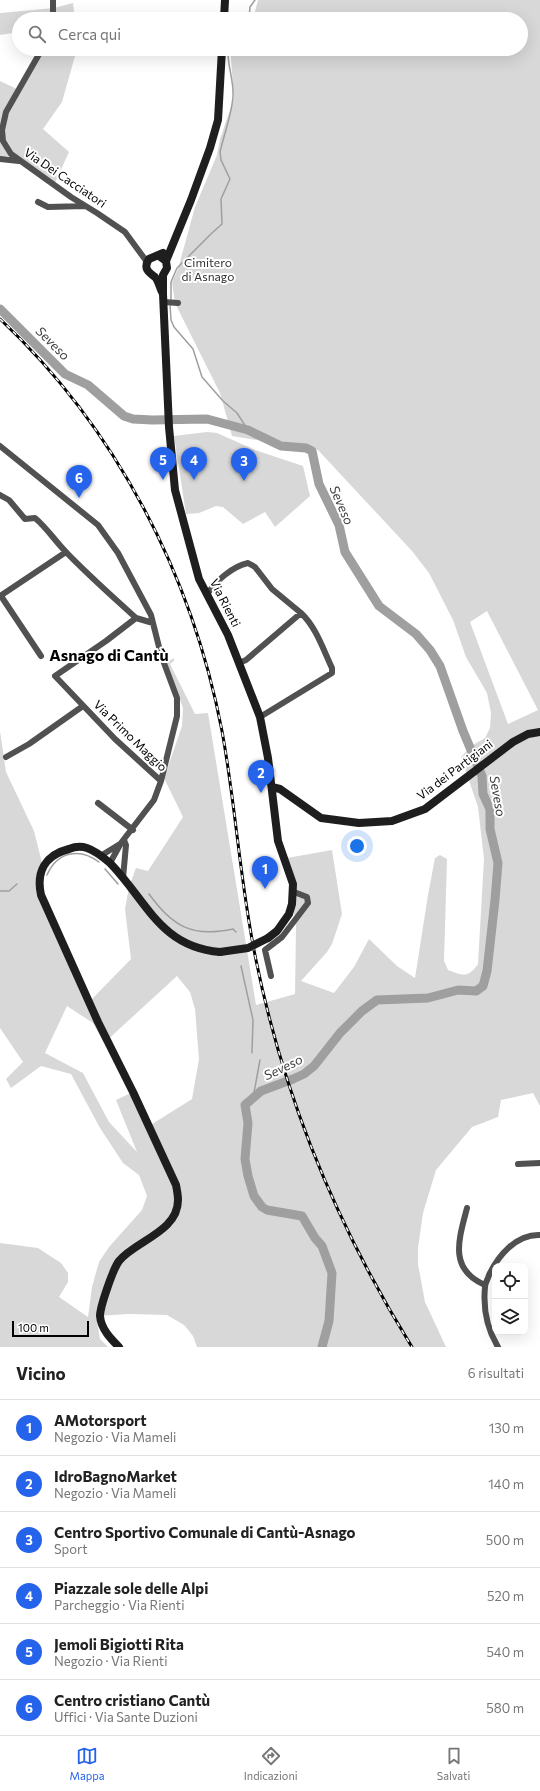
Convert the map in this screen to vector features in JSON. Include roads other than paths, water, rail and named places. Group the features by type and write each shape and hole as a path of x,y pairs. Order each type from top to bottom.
{"main road":[{"path":"224,12 225,0"},
{"path":"160,258 167,268 159,276 148,272 147,262 160,258 173,246 210,148 218,120 222,56"},
{"name":"Via Rienti","path":"159,276 169,301 169,427 175,490 199,579 228,635 260,717 268,758 278,841 292,876 294,892"},
{"name":"Via dei Partigiani","path":"272,787 280,789 321,818 359,823 387,822 425,809 513,742 528,734 540,732"},
{"path":"119,1347 109,1337 100,1316 112,1274 118,1262 130,1251 165,1228 173,1216 178,1201 173,1179 133,1092 98,1022 41,895 39,881 43,867 51,856 60,851 74,847 86,848 102,855 123,878 161,926 172,936 201,950 220,952 248,948 268,938 276,931 289,914 294,892"}],"street":[{"path":"53,0 53,12"},
{"name":"Via Dei Cacciatori","path":"38,56 6,112 2,130 3,141 11,154 20,161 70,198 125,232 147,262"},
{"path":"0,159 20,161"},
{"path":"38,202 48,207 85,206"},
{"path":"139,252 160,258"},
{"path":"0,446 98,525 118,553 150,615 161,655 178,698 178,707 162,781 154,800 133,830 123,841 110,863"},
{"path":"0,495 9,500 25,518 35,518 43,524 66,552 136,618 153,623"},
{"path":"41,656 0,596 66,552"},
{"path":"207,595 217,583 239,566 248,563 255,567 272,589 307,619 318,636 332,668 332,673 260,717"},
{"path":"239,663 246,660 300,613"},
{"name":"Via Primo Maggio","path":"136,618 106,641 55,676 115,739 162,781"},
{"name":"Via Primo Maggio","path":"6,757 29,744 83,706"},
{"path":"98,803 133,830"},
{"path":"102,855 123,841"},
{"path":"123,841 126,844 123,878"},
{"path":"270,976 265,950 282,938 308,903 306,897 294,892"},
{"path":"518,1164 540,1163"},
{"path":"467,1208 458,1239 460,1258 465,1273 473,1280 485,1285"},
{"path":"498,1347 494,1341 486,1317 485,1285 493,1267 501,1255 509,1247 520,1240 540,1235"}],"waterway":[{"path":"250,12 250,7 255,0"},
{"path":"171,300 171,282 177,268 222,224 221,199 230,179 221,160 220,152 230,117 233,96 228,56"},
{"path":"170,304 171,320 174,327 193,349 202,377 223,401 237,413 248,430"},
{"name":"Seveso","path":"0,309 65,374 88,385 124,416 133,419 152,420 207,419 248,430 281,446 306,448 312,451 319,484 339,525 345,552 379,606 416,634 430,650 440,666 463,731 482,776 483,794 490,809 490,829 498,863 487,971 483,986 476,991 458,990 428,998 377,1000 362,1011 340,1033 314,1066 304,1074 261,1091 245,1105 248,1123 245,1159 254,1196 262,1207 267,1210 302,1216 315,1238 322,1246 332,1273 329,1321 322,1347"},
{"path":"47,875 51,867 57,861 69,854 84,854 99,862"},
{"path":"105,869 118,884"},
{"path":"0,891 9,891 17,884"},
{"path":"149,894 166,914 175,922 184,927 206,932 233,929 236,932"},
{"path":"241,966 253,1020 252,1053"},
{"path":"253,1098 260,1060"}],"railway":[{"path":"0,319 42,362 79,407 113,456 143,507 169,561 191,616 209,673 227,760 246,903 256,960 282,1062 298,1112 338,1209 360,1256 412,1347"}],"place":[{"name":"Jemoli Bigiotti Rita","path":"163,480"},
{"name":"Piazzale sole delle Alpi","path":"194,480"},
{"name":"Centro Sportivo Comunale di Cantù-Asnago","path":"244,481"},
{"name":"Centro cristiano Cantù","path":"79,498"},
{"name":"IdroBagnoMarket","path":"261,793"},
{"name":"AMotorsport","path":"265,889"}],"district":[{"name":"Asnago di Cantù","path":"109,655"}],"park label":[{"name":"Cimitero di Asnago","path":"208,270"}]}
